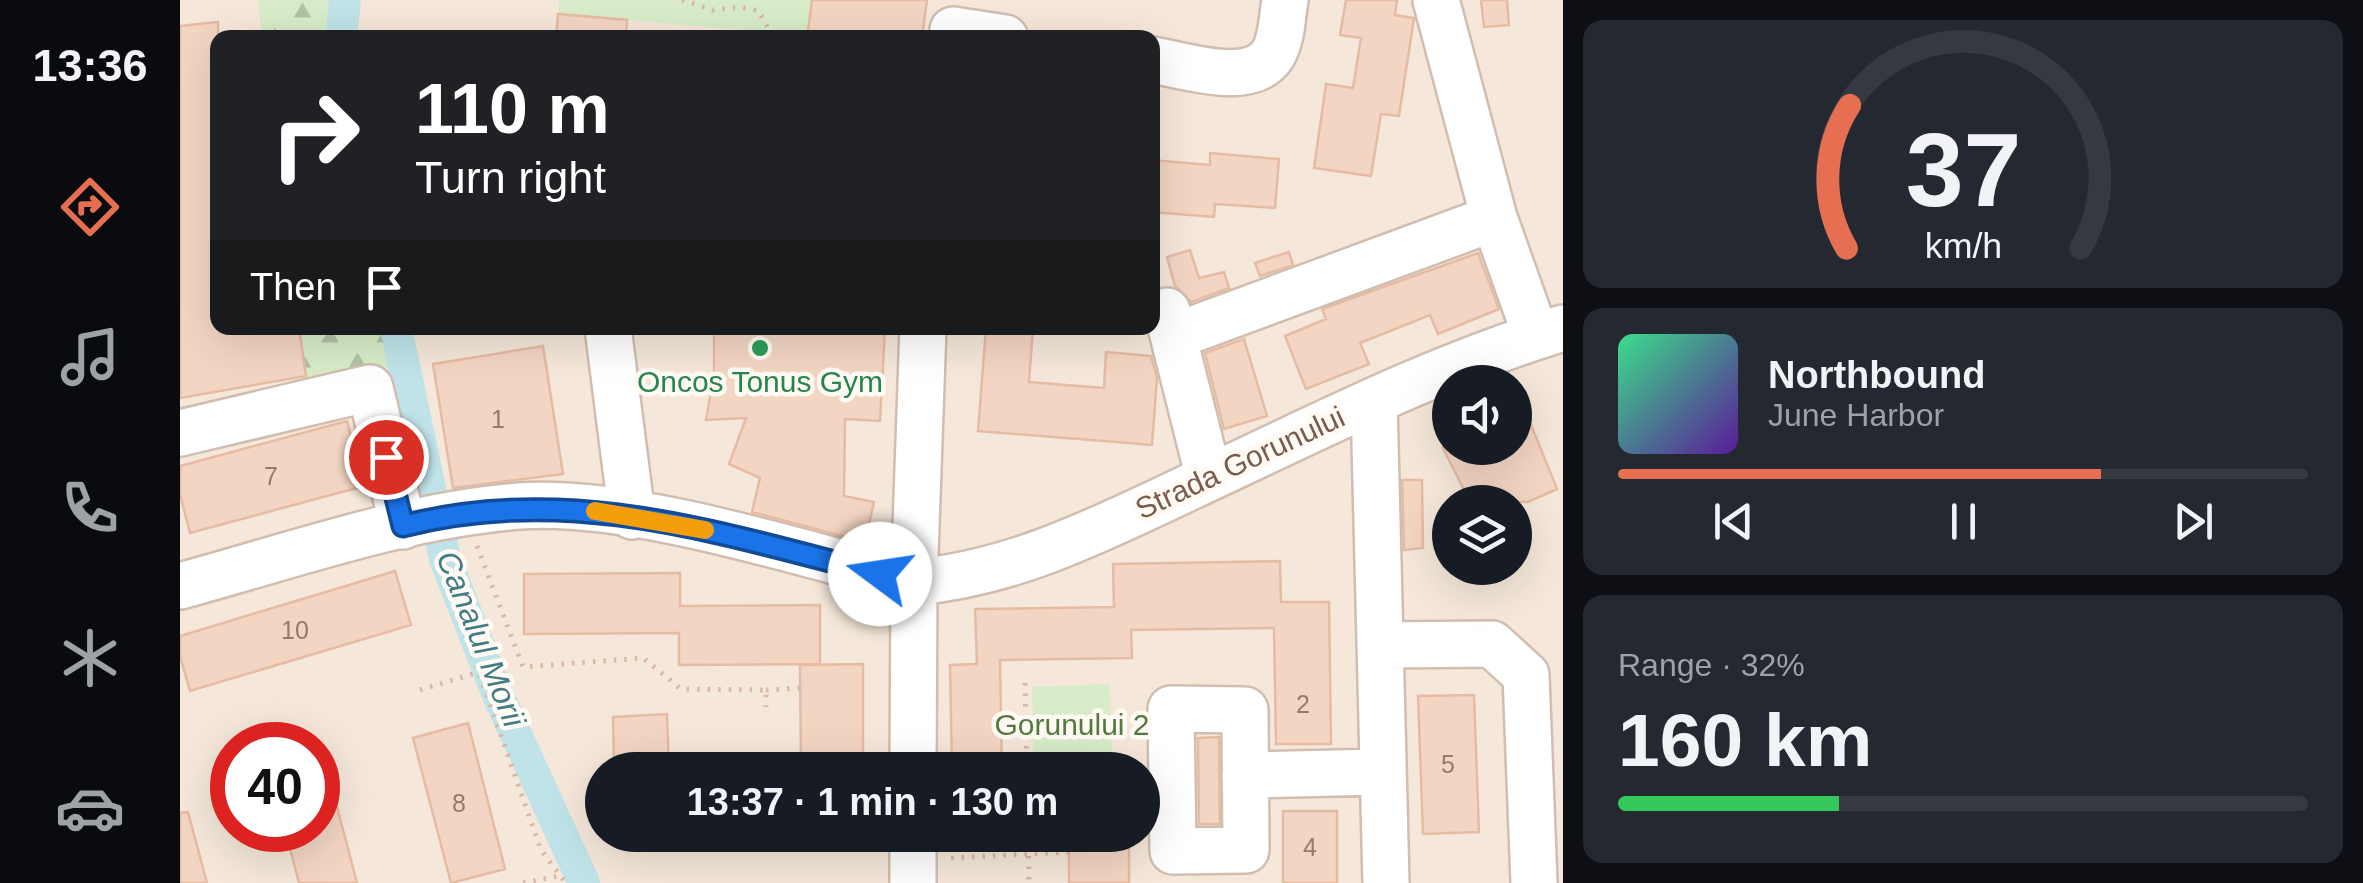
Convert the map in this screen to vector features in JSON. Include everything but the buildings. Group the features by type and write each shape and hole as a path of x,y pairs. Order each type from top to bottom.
{"street":[{"path":"1160,61 1253,70 1274,53 1285,0"},
{"path":"1436,0 1494,218 1549,332"},
{"path":"954,22 980,30"},
{"path":"1209,478 1171,324 1494,218"},
{"name":"Strada Gorunului","path":"180,586 440,519 522,506 632,516 914,582 959,578 1036,554 1374,401 1549,332"},
{"path":"609,335 632,516"},
{"path":"914,752 914,582 923,335"},
{"path":"180,433 370,388 440,519"},
{"path":"1374,401 1386,883"},
{"path":"1380,645 1492,644 1526,675 1534,883"},
{"path":"1245,775 1382,772"}],"path":[{"path":"682,0 714,10 740,7 759,12 769,30"},
{"path":"440,519 479,672 541,850 566,883"},
{"path":"440,519 478,550 524,667 642,658 681,688 800,688"},
{"path":"420,690 479,672"},
{"path":"1025,683 1027,752"},
{"path":"766,690 766,707"},
{"path":"913,859 1069,852"},
{"path":"1028,854 1029,883"},
{"path":"524,883 563,875"}],"shaded area":[{"path":"180,0 1563,0 1563,883 180,883"}],"green space":[{"path":"258,0 337,0 335,30 261,30"},
{"path":"559,0 812,0 808,30 741,30 558,14"},
{"path":"300,335 389,335 396,367 306,379"},
{"name":"Gorunului 2","path":"1110,684 1112,752 1034,752 1032,687"}],"waterway":[{"name":"Canalul Morii","path":"342,30 345,0"},
{"name":"Canalul Morii","path":"397,335 445,559 498,695 584,883"}],"slow traffic":[{"path":"595,511 705,530"}],"place":[{"name":"Oncos Tonus Gym","path":"760,348"}],"route":[{"path":"386,457 403,526 522,506 618,513 880,574"}]}
